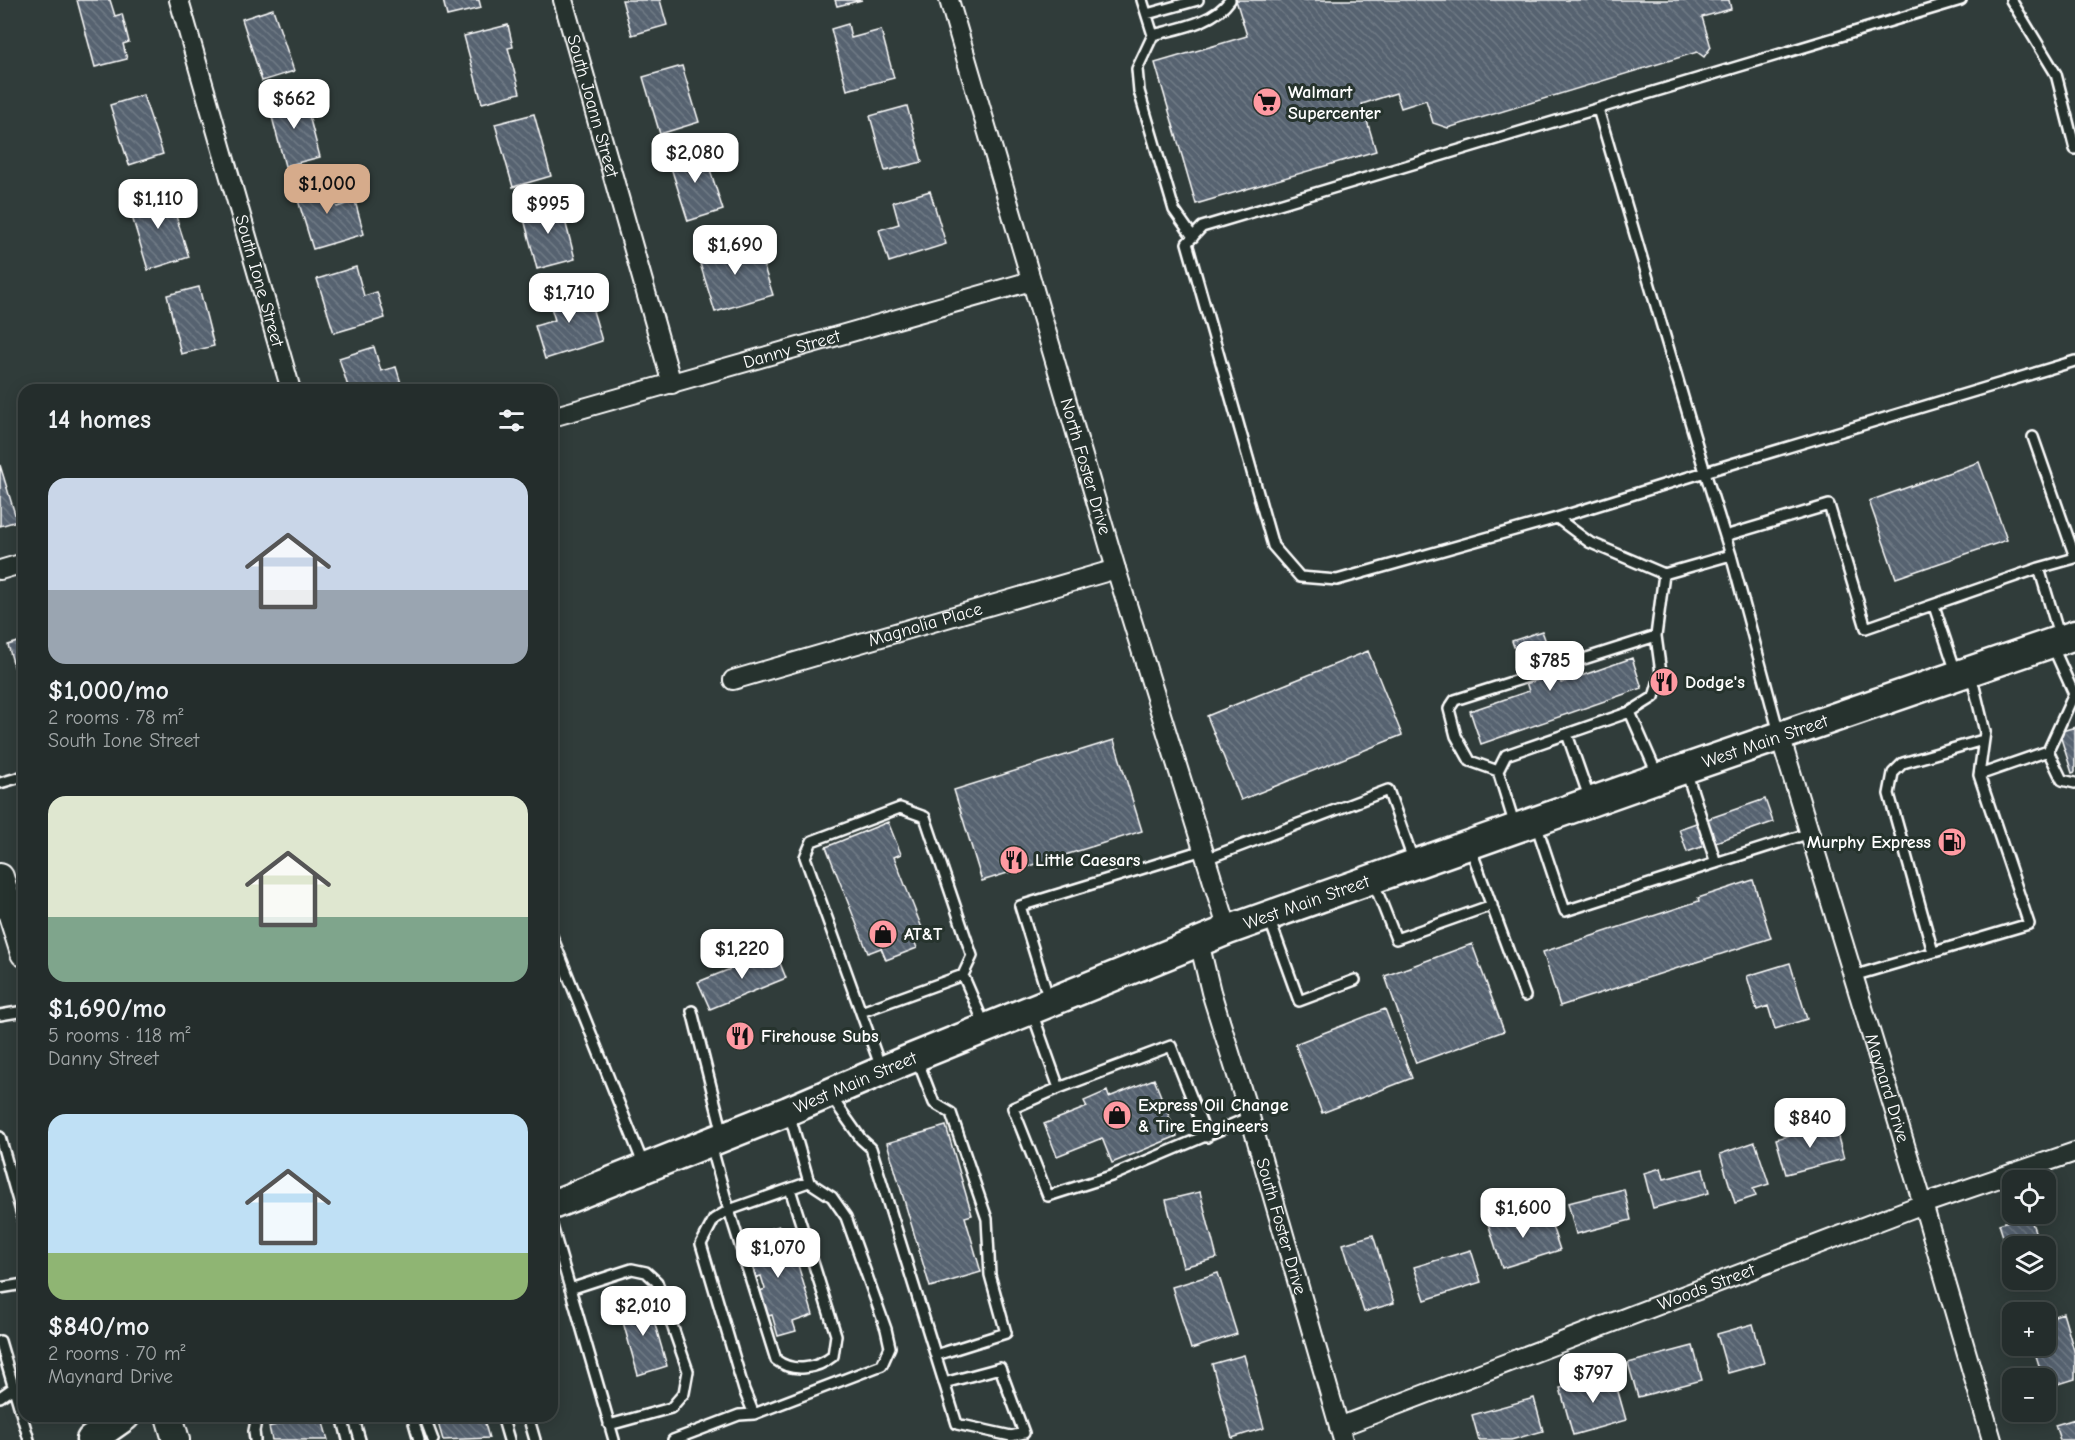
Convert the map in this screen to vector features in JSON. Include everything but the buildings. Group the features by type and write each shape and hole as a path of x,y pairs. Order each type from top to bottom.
{"main road":[{"name":"West Main Street","path":"558,1203 788,1111 1228,930 1685,768 2062,640"},
{"path":"91,1440 116,1422"}],"street":[{"name":"South Ione Street","path":"179,0 289,384"},
{"name":"South Joann Street","path":"563,0 672,384"},
{"name":"North Foster Drive","path":"949,0 1116,569 1228,930"},
{"name":"Danny Street","path":"558,415 1031,281"},
{"path":"0,570 18,565"},
{"name":"Magnolia Place","path":"733,680 1116,569"},
{"name":"Maynard Drive","path":"1780,736 1923,1204 1992,1440"},
{"path":"0,877 18,934"},
{"name":"South Foster Drive","path":"1199,942 1211,992 1250,1118 1341,1434"},
{"name":"Woods Street","path":"1341,1434 1923,1204 2075,1152"},
{"path":"171,1422 176,1440"}],"lane":[{"path":"1142,0 1153,35 1137,69 1139,91 1174,210 1193,237"},
{"path":"1147,14 1198,0"},
{"path":"1153,35 1213,16 1230,0"},
{"path":"1961,0 1202,227 1186,243 1273,546 1300,577 1337,580 1557,518 2075,362"},
{"path":"2010,0 2056,74 2075,149"},
{"path":"1598,109 1731,555 1780,736"},
{"path":"1725,536 1829,505 1866,628 2075,557 2033,437"},
{"path":"1557,518 1589,542 1664,574 1731,555"},
{"path":"1979,775 2048,751 2074,694 2062,640 2039,568"},
{"path":"1498,771 1506,755 1630,712 1654,697 1661,673 1656,636 1664,574"},
{"path":"1853,976 2030,924 1979,775 1985,732 1964,673 1934,606"},
{"path":"1656,636 1455,700 1449,709 1456,736 1470,761 1498,771 1526,825 1565,912 1810,833"},
{"path":"1630,712 1658,778"},
{"path":"1567,734 1591,802"},
{"path":"1933,952 1889,794 1893,773 1903,764 1983,740"},
{"path":"2048,751 2062,780 2075,783"},
{"path":"1685,768 1716,863"},
{"path":"0,783 18,778"},
{"path":"1059,1088 1020,906 1205,854 1388,790 1415,864"},
{"path":"861,1012 963,975 972,956 925,817 900,808 812,841 805,856 882,1071"},
{"path":"1469,845 1525,996"},
{"path":"1372,879 1396,939 1492,905"},
{"path":"1269,916 1299,1001 1355,980"},
{"path":"558,951 645,1168"},
{"path":"963,975 986,1029"},
{"path":"692,1011 729,1210 777,1360 785,1367 807,1368 824,1363 833,1356 836,1335 790,1189"},
{"path":"0,1015 18,1012"},
{"path":"1207,1137 1171,1046 1059,1088 1013,1108 1048,1196 1111,1176 1207,1137 1250,1118"},
{"path":"916,1057 934,1103 951,1113 987,1219 990,1275 1006,1334 936,1355"},
{"path":"828,1093 861,1139 871,1148 936,1355 944,1383 957,1424 1011,1436 1024,1433 1000,1368 944,1383"},
{"path":"673,1440 739,1414 754,1414 882,1365 890,1347 886,1329 846,1217 832,1197 809,1182 788,1111"},
{"path":"0,1137 18,1201"},
{"path":"754,1414 744,1390 701,1244 714,1219 729,1210 809,1182"},
{"path":"558,1247 614,1440"},
{"path":"570,1289 632,1269 646,1272 657,1282 688,1371 684,1393 671,1408 609,1425"},
{"path":"0,1288 18,1285"},
{"path":"0,1341 18,1402"},
{"path":"0,1397 14,1388"},
{"path":"24,1422 29,1440"},
{"path":"255,1440 256,1422"},
{"path":"344,1422 348,1440"},
{"path":"355,1422 360,1440"},
{"path":"414,1422 419,1440"},
{"path":"426,1422 433,1440"},
{"path":"504,1422 509,1440"},
{"path":"530,1422 535,1440"}],"place":[{"name":"Walmart Supercenter","path":"1267,102"},
{"name":"Dodge's","path":"1664,682"},
{"name":"Murphy Express","path":"1952,842"},
{"name":"Little Caesars","path":"1014,860"},
{"name":"AT&T","path":"883,934"},
{"name":"Firehouse Subs","path":"740,1036"},
{"name":"Express Oil Change & Tire Engineers","path":"1117,1115"}]}
